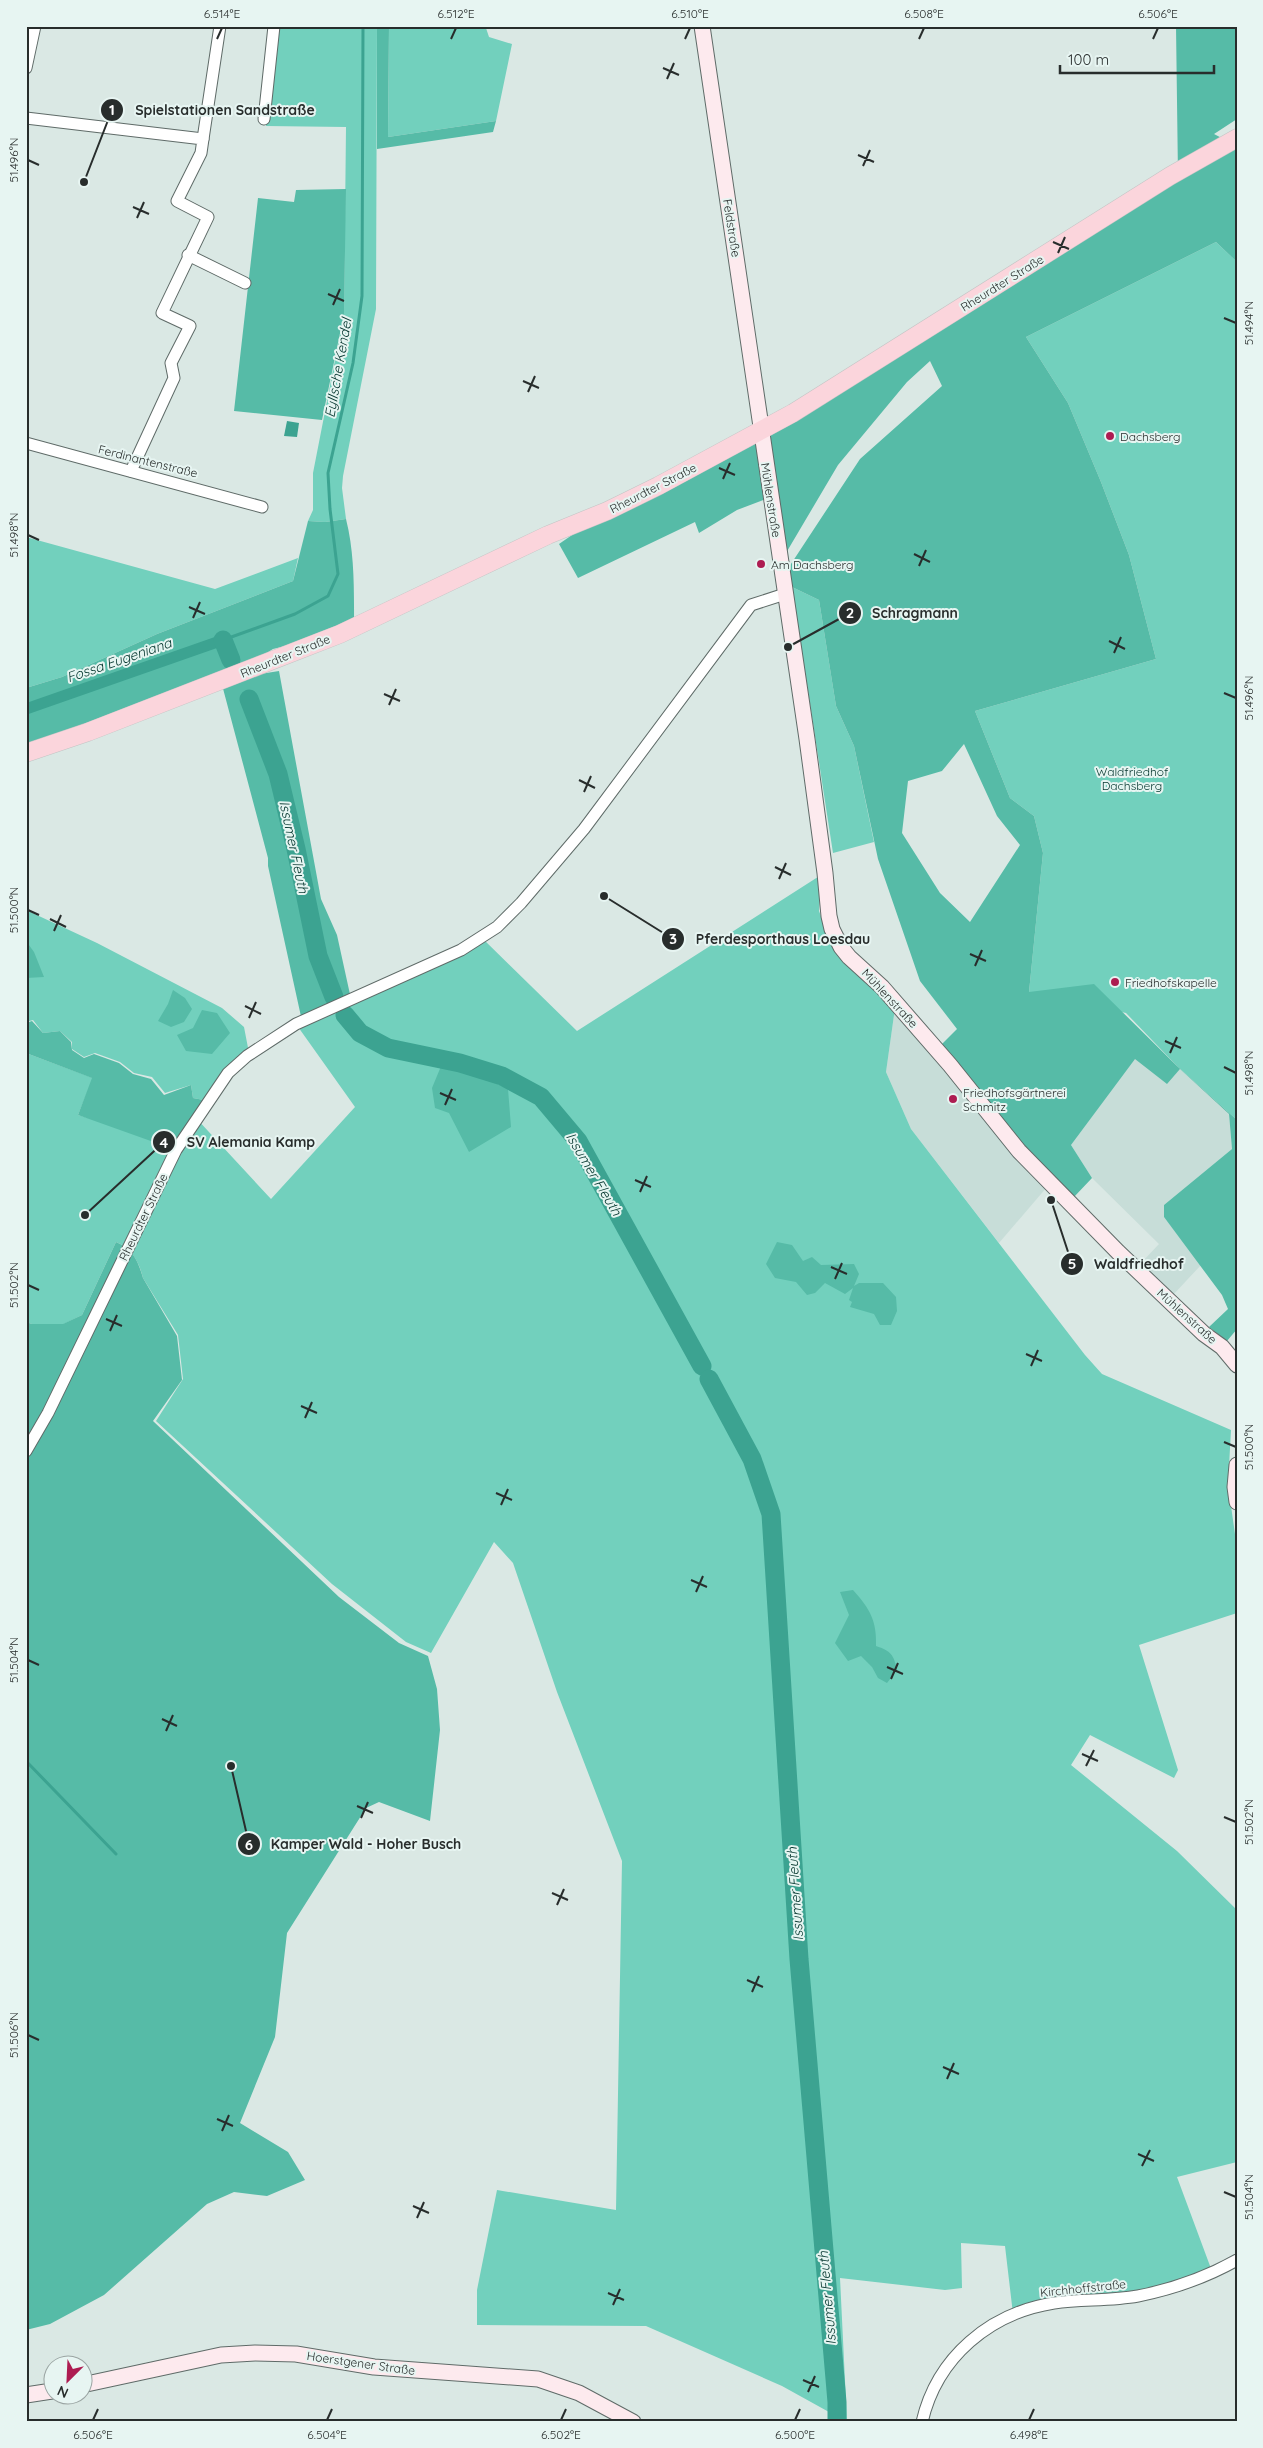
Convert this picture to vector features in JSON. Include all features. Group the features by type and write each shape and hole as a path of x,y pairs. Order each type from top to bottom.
{"main road":[{"name":"Rheurdter Straße","path":"26,753 88,732 340,634 548,535 616,507 761,430 935,325 1170,176 1237,139"}],"street":[{"path":"26,68 35,26"},
{"path":"131,471 174,378 171,364 190,326 162,313 188,255 208,217 177,200 201,153 220,26"},
{"path":"264,119 274,26"},
{"name":"Feldstraße","path":"702,26 761,430"},
{"path":"26,118 203,139"},
{"path":"188,255 245,283"},
{"name":"Mühlenstraße","path":"761,430 826,873 829,916 841,947 882,987 950,1065 1019,1151 1118,1252 1204,1334 1222,1347 1237,1365"},
{"name":"Ferdinantenstraße","path":"26,444 262,507"},
{"name":"Rheurdter Straße","path":"26,1451 48,1413 176,1150 228,1074 247,1056 296,1024 461,950 497,927 521,903 584,829 751,605 785,594"},
{"path":"1237,1465 1235,1487 1237,1502"},
{"name":"Kirchhoffstraße","path":"922,2422 938,2380 956,2353 991,2325 1029,2309 1054,2303 1135,2297 1180,2287 1213,2274 1237,2260"},
{"name":"Hoerstgener Straße","path":"92,2383 220,2355 255,2353 296,2354 374,2367 538,2379 578,2393 633,2422"},
{"path":"26,2395 42,2393"}],"shaded area":[{"path":"377,26 389,26 388,137 496,121 493,132 377,149"},
{"path":"1176,26 1237,26 1237,119 1214,134 1237,146 1237,262 1216,242 1026,337 1068,403 1101,482 1129,555 1156,659 975,711 1010,798 1034,816 1043,853 1029,992 1094,984 1177,1066 1237,1120 1237,1329 1227,1341 1209,1327 1228,1309 1222,1295 1164,1217 1164,1205 1232,1149 1229,1114 1180,1069 1167,1084 1135,1059 1071,1145 1092,1178 1074,1197 1018,1141 941,1045 957,1029 920,981 878,859 854,746 836,706 819,600 792,587 789,567 860,459 942,386 930,361 907,382 838,465 786,553 771,497 737,510 699,533 695,522 578,578 559,544 607,511 761,430 1178,176","holes":["964,744 997,816 1020,845 970,922 940,893 902,833 908,781 942,771"]},
{"path":"346,189 344,314 322,420 234,411 258,198 294,202 296,190"},
{"path":"287,421 299,423 297,437 284,436"},
{"path":"346,519 354,587 354,629 273,649 223,680 279,671 321,899 337,935 351,999 302,1021 268,866 268,858 221,681 26,749 26,688 62,677 157,634 293,581 308,521 325,522"},
{"path":"26,941 34,952 44,977 26,978"},
{"path":"173,990 185,998 192,1009 184,1022 171,1027 158,1021 168,1004"},
{"path":"895,1008 1047,1187 999,1243 911,1129 886,1072"},
{"path":"202,1010 217,1013 230,1033 212,1054 186,1051 177,1035 193,1028"},
{"path":"32,1021 43,1033 60,1031 71,1042 72,1050 84,1058 94,1054 119,1063 133,1074 151,1079 164,1095 191,1085 193,1098 209,1101 176,1150 78,1115 92,1078 26,1053 26,1023"},
{"path":"1135,1058 1167,1083 1180,1069 1229,1114 1232,1149 1164,1205 1164,1217 1201,1265 1172,1296 1145,1268 1143,1261 1159,1244 1092,1178 1071,1145"},
{"path":"444,1059 508,1089 511,1127 469,1152 449,1113 435,1108 432,1088"},
{"path":"116,1242 127,1248 134,1256 143,1278 177,1336 182,1380 153,1421 339,1597 399,1643 428,1656 437,1689 440,1730 430,1821 379,1802 366,1808 287,1933 275,2037 240,2123 288,2152 305,2180 267,2196 234,2192 207,2204 104,2295 50,2324 26,2330 26,1322 32,1324 63,1324 82,1315"},
{"path":"777,1242 792,1245 803,1261 812,1257 821,1265 854,1264 859,1274 854,1286 859,1283 883,1283 896,1297 897,1311 891,1325 880,1325 874,1314 850,1307 852,1302 849,1300 853,1288 845,1294 825,1283 815,1293 807,1295 796,1282 775,1278 766,1264"},
{"path":"853,1590 868,1609 874,1622 876,1646 891,1654 895,1661 897,1670 887,1683 878,1678 872,1667 861,1656 848,1661 835,1643 849,1615 840,1592"}],"green space":[{"path":"278,26 377,26 376,309 343,476 342,488 346,519 325,522 308,521 313,510 313,473 344,314 346,127 266,126"},
{"path":"389,26 479,26 486,28 489,37 512,44 496,121 388,137"},
{"name":"Waldfriedhof Dachsberg","path":"1216,242 1237,262 1237,1120 1177,1066 1126,1013 1029,992 1043,853 1034,816 1010,798 975,711 1156,659 1129,555 1101,482 1068,403 1026,337"},
{"path":"26,537 215,589 298,558 293,581 157,634 62,677 26,688"},
{"path":"792,587 819,600 836,706 854,746 874,842 833,853"},
{"path":"821,875 819,911 827,932 895,1008 886,1072 911,1129 1085,1355 1102,1374 1231,1430 1228,1485 1237,1548 1237,1613 1139,1645 1178,1770 1174,1778 1090,1735 1071,1765 1177,1851 1237,1910 1237,2162 1177,2177 1213,2274 1179,2287 1013,2314 1005,2246 961,2243 962,2288 945,2290 840,2278 847,2422 782,2386 646,2326 477,2325 477,2290 497,2190 616,2210 622,1861 557,1692 513,1563 494,1542 431,1653 406,1642 332,1584 156,1421 183,1379 178,1335 143,1278 137,1261 131,1252 116,1242 82,1315 64,1324 32,1324 26,1322 26,1053 93,1078 78,1115 102,1122 196,1118 271,1199 355,1107 296,1024 481,937 577,1031"},
{"path":"26,910 97,943 222,1008 244,1027 249,1053 209,1101 193,1098 191,1085 165,1093 152,1077 134,1073 120,1062 95,1053 84,1057 72,1049 72,1042 60,1031 43,1033 33,1020 26,1022"}],"waterway":[{"name":"Eyllsche Kendel","path":"223,640 295,614 328,596 338,574 330,509 328,473 353,363 362,296 363,26"},
{"name":"Fossa Eugeniana","path":"26,709 223,640"},
{"name":"Issumer Fleuth","path":"223,640 231,660"},
{"name":"Issumer Fleuth","path":"249,699 278,774 318,956 334,997"},
{"name":"Issumer Fleuth","path":"345,1015 360,1033 388,1048 460,1063 502,1076 541,1097 578,1141 702,1366"},
{"name":"Issumer Fleuth","path":"709,1379 752,1459 771,1514 799,1959 837,2402 837,2422"},
{"path":"26,1761 116,1854"}],"place":[{"name":"Spielstationen Sandstraße","path":"84,182"},
{"name":"Dachsberg","path":"1110,436"},
{"name":"Am Dachsberg","path":"761,564"},
{"name":"Schragmann","path":"788,647"},
{"name":"Pferdesporthaus Loesdau","path":"604,896"},
{"name":"Friedhofskapelle","path":"1115,982"},
{"name":"Friedhofsgärtnerei Schmitz","path":"953,1099"},
{"name":"Waldfriedhof","path":"1051,1200"},
{"name":"SV Alemania Kamp","path":"85,1215"},
{"name":"Kamper Wald - Hoher Busch","path":"231,1766"}]}
